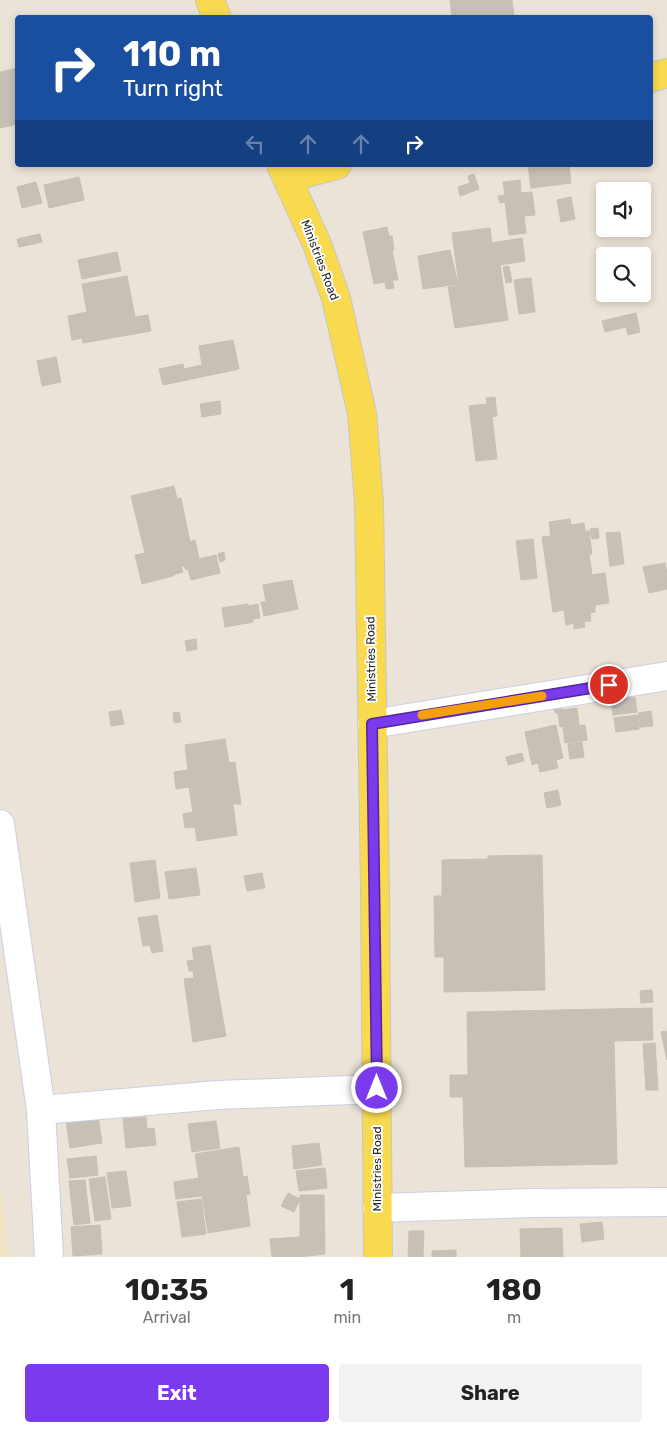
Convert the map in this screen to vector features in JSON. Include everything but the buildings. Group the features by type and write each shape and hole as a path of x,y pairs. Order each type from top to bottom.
{"main road":[{"path":"210,0 216,15"},
{"path":"653,77 667,73"},
{"path":"284,172 322,167"},
{"name":"Ministries Road","path":"284,172 317,244 336,298 362,414 369,502 378,1257"}],"street":[{"path":"372,724 667,676"},
{"path":"0,824 41,1110 49,1257"},
{"path":"41,1110 218,1095 377,1088"},
{"path":"376,1208 533,1203 667,1202"}],"shaded area":[{"path":"0,1179 9,1257 0,1257"}],"slow traffic":[{"path":"422,715 542,696"}],"route":[{"path":"377,1088 372,724 609,685"}]}
